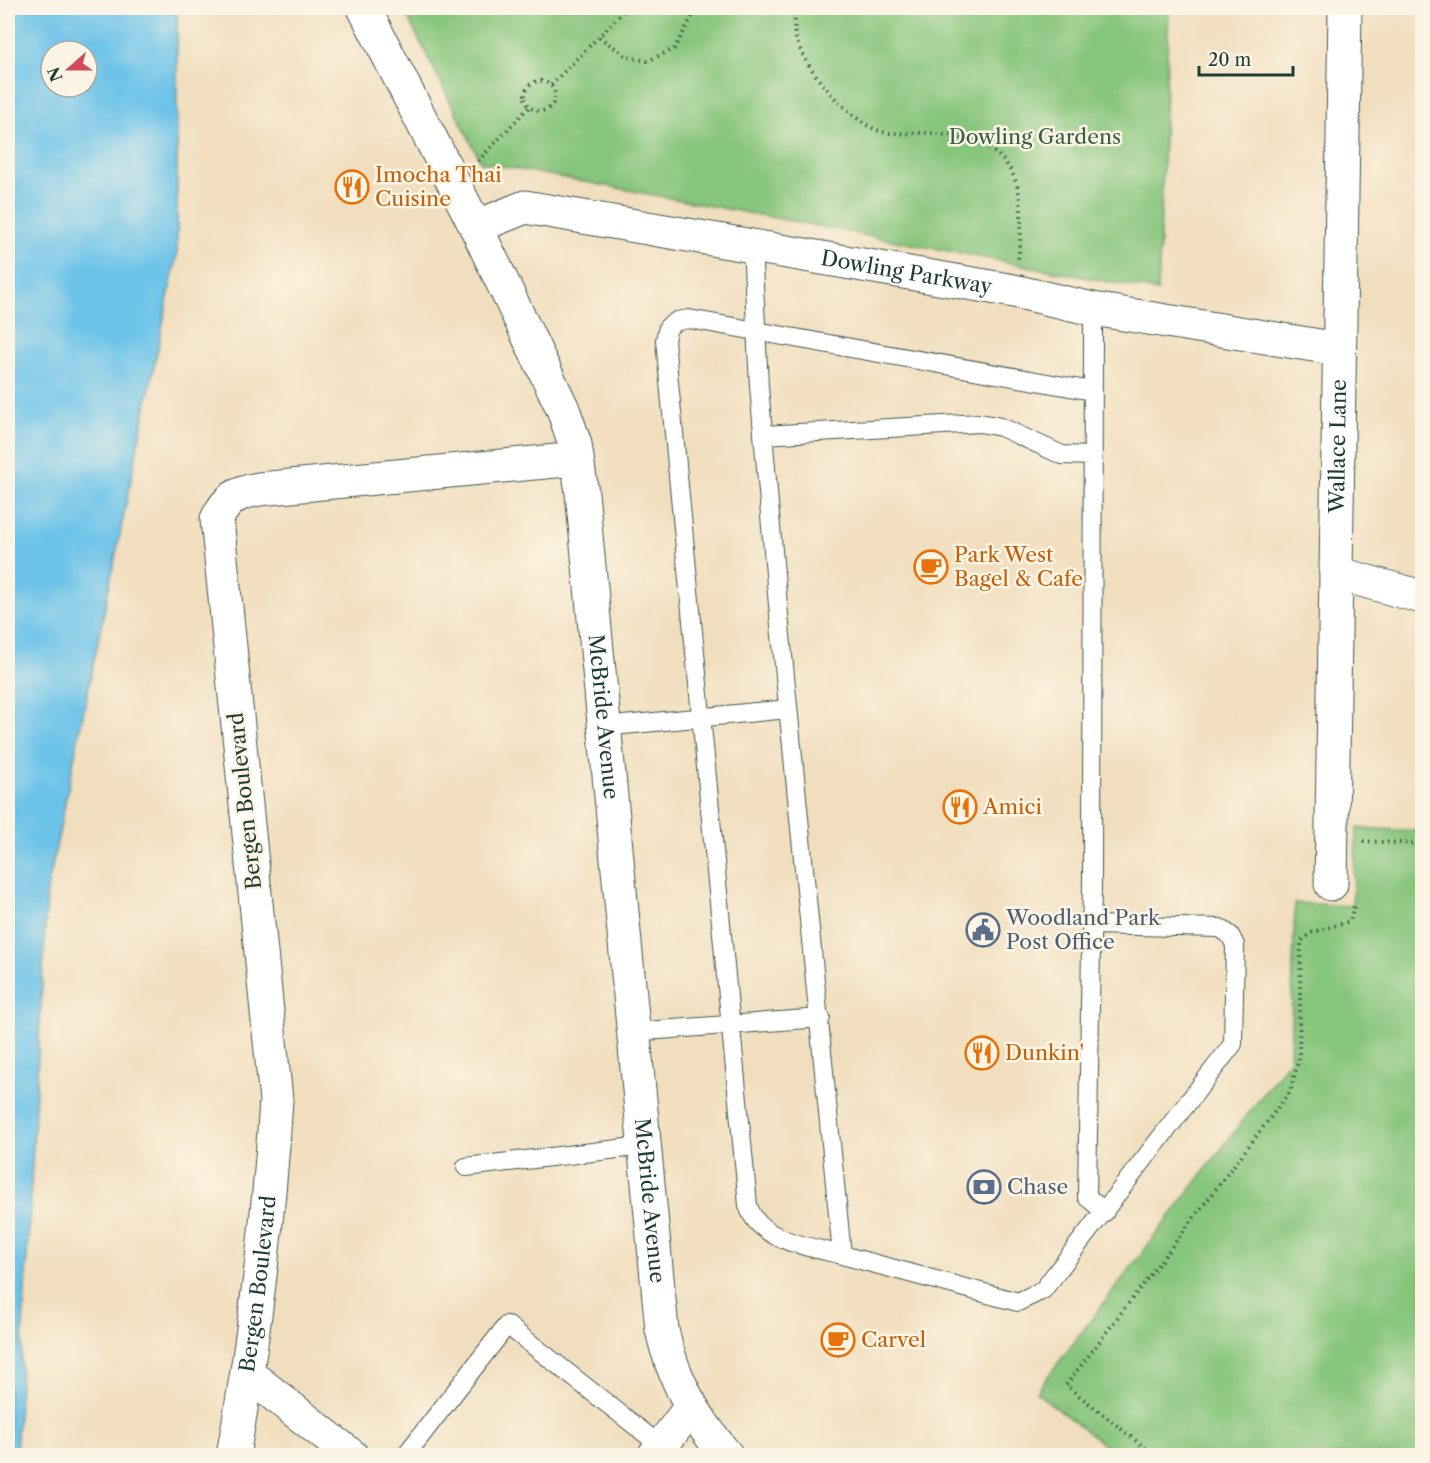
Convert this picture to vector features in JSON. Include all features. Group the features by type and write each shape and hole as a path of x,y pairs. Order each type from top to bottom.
{"street":[{"name":"McBride Avenue","path":"364,8 476,226 563,409 577,459 662,1330 676,1379 690,1408 727,1455"},
{"name":"Wallace Lane","path":"1343,893 1331,839 1344,8"},
{"name":"Dowling Parkway","path":"476,226 525,207 1014,291 1093,309 1338,349"},
{"name":"Bergen Boulevard","path":"233,1455 248,1374 272,1169 276,1100 217,519 224,504 237,493 260,489 577,459"},
{"path":"1336,573 1422,597"},
{"path":"248,1374 352,1455"},
{"path":"657,1450 690,1408"}],"lane":[{"path":"752,245 763,435 788,709 821,1018 842,1255"},
{"path":"1093,309 1091,925 1087,1197 1105,1212"},
{"path":"1091,925 1220,928 1230,935 1235,945 1233,1044 1105,1212 1042,1290 1017,1302 842,1255 767,1232 750,1214 665,340 668,327 677,321 689,319 756,333 1092,392"},
{"path":"763,435 980,423 1001,427 1062,455 1091,456"},
{"path":"603,727 788,709"},
{"path":"632,1032 821,1018"},
{"path":"466,1167 643,1146"},
{"path":"405,1455 507,1325 657,1450"}],"path":[{"path":"550,85 627,8"},
{"path":"598,37 628,57 647,61 674,49 695,11 702,8"},
{"path":"796,8 795,38 808,66 833,98 878,131 962,135 994,150 1019,183 1024,222 1014,291"},
{"path":"541,81 550,85 555,94 551,107 542,111 529,107 525,97 528,87 541,81"},
{"path":"455,185 529,107"},
{"path":"1331,839 1422,844"},
{"path":"1155,1455 1066,1386 1290,1092 1299,1058 1301,941 1311,933 1350,921 1355,912 1343,893"}],"green space":[{"name":"Dowling Gardens","path":"403,8 1169,8 1158,291 481,162"},
{"path":"1357,828 1422,831 1422,1455 1117,1455 1036,1392 1290,1059 1295,903 1352,906"}],"water":[{"path":"8,8 177,8 177,254 47,891 16,1456 8,1455"}],"place":[{"name":"Imocha Thai Cuisine","path":"352,187"},
{"name":"Park West Bagel & Cafe","path":"931,567"},
{"name":"Amici","path":"960,807"},
{"name":"Woodland Park Post Office","path":"983,930"},
{"name":"Dunkin'","path":"982,1053"},
{"name":"Chase","path":"984,1187"},
{"name":"Carvel","path":"838,1340"}]}
